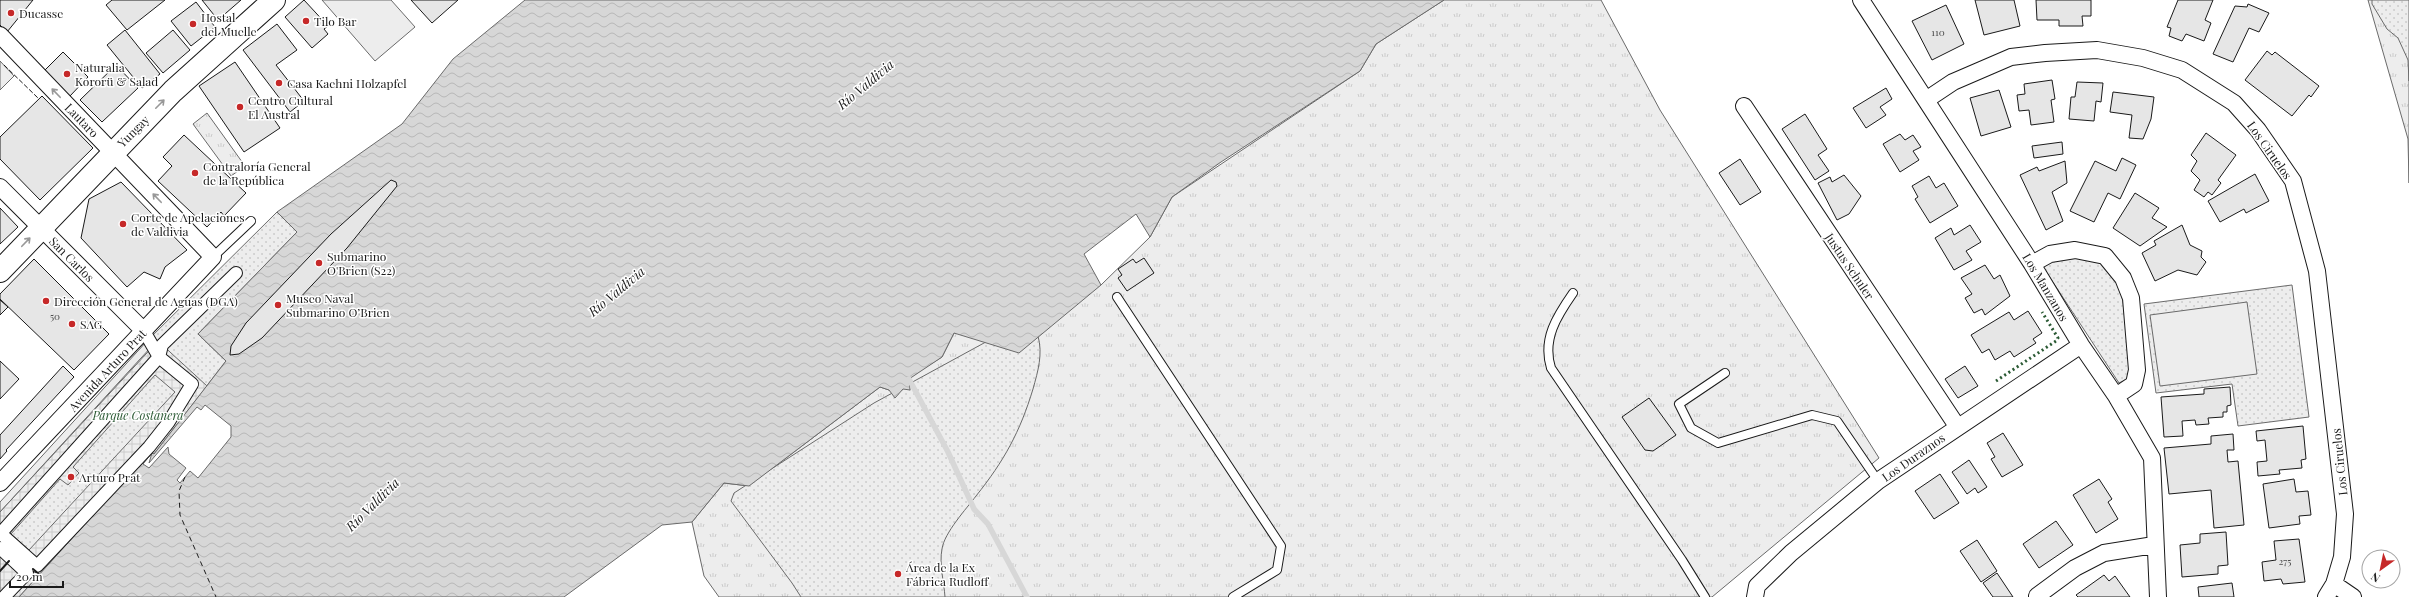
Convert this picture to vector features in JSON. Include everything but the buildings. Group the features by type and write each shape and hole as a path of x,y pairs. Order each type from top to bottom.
{"main road":[{"name":"Yungay","path":"0,271 113,151 173,91 274,0"}],"street":[{"name":"Los Manzanos","path":"1861,0 2032,264 2081,345 2116,396 2152,458 2154,545 2158,597"},
{"name":"Lautaro","path":"0,35 113,151 213,257"},
{"name":"Los Ciruelos","path":"1926,100 1953,82 2011,57 2045,52 2097,50 2143,58 2182,70 2234,103 2258,130 2293,180 2317,271 2345,514 2342,557 2330,591"},
{"name":"Justus Schuler","path":"1744,106 1957,426"},
{"name":"San Carlos","path":"0,186 144,331"},
{"path":"2032,264 2050,254 2075,250 2106,256 2123,278 2130,298 2137,370 2134,384 2116,396"},
{"name":"Avenida Arturo Prat","path":"0,483 213,257"},
{"path":"144,331 159,357 192,384 168,423 148,447 37,566 0,533 159,357 162,345 236,273"},
{"name":"Los Duraznos","path":"1756,592 1791,553 1878,481 1957,426 2081,345"},
{"path":"2037,596 2075,568 2104,553 2154,545"},
{"path":"0,548 27,573 4,597"},
{"path":"2330,591 2353,597"}],"lane":[{"path":"213,257 252,221"},
{"path":"1573,293 1557,316 1550,334 1548,353 1551,368 1682,560 1705,597"},
{"path":"1117,297 1281,546 1278,570 1233,597"},
{"path":"1724,373 1679,404 1691,428 1718,443 1812,415 1837,421 1878,481"}],"green space":[{"path":"1444,0 1601,0 1660,110 1879,458 1712,597 719,597 704,576 692,522 724,483 749,486 880,387 889,390 942,357 954,333 1101,285 1150,237 1172,197 1360,71 1376,44"},
{"path":"2368,0 2409,0 2409,183 2408,139"},
{"path":"2372,0 2409,0 2409,81 2408,60 2398,38 2387,29 2372,4"},
{"path":"207,113 245,166 231,176 193,124"},
{"name":"Parque Costanera","path":"277,212 297,232 198,334 226,361 154,454 150,452 38,577 11,560 0,512 147,341"},
{"path":"2078,255 2104,262 2121,283 2131,377 2119,383 2043,267 2046,263"},
{"path":"2292,285 2309,417 2238,426 2232,384 2156,393 2144,304"},
{"path":"1006,331 1038,336 1040,356 1037,376 1023,419 1010,446 995,471 951,528 944,543 941,561 945,597 801,597 731,501 734,493 874,403"}],"shaded area":[{"path":"322,0 391,0 415,27 375,61"},
{"path":"0,61 14,76 0,90"},
{"path":"2247,302 2257,374 2160,386 2150,315"},
{"path":"147,341 152,346 0,512 0,502"},
{"path":"158,341 207,386 154,454 150,452 19,597 0,597 0,512","holes":["155,375 175,392 29,550 11,534 60,479 68,485 79,473 73,467"]}],"water":[{"name":"Río Valdivia","path":"525,0 1444,0 1376,44 1360,71 1221,162 1172,197 1150,237 1136,214 1084,254 1101,285 1019,353 954,333 942,357 909,379 910,390 903,389 895,398 889,390 880,387 749,486 724,483 692,522 662,525 564,597 19,597 150,452 154,454 226,361 198,334 297,232 277,212 402,124 453,59"}],"pier":[{"path":"205,405 231,426 231,437 198,478 190,471 180,483 177,480 186,468 169,454 168,447 149,468 143,464 152,453 149,463 197,407 201,410"}],"waterway":[{"path":"909,379 948,452 974,509 988,524 1027,597"}],"ferry route":[{"path":"185,477 179,491 180,515 216,597"}],"hedge":[{"path":"1996,381 2056,341 2058,338 2042,312"}],"fence":[{"path":"4,65 39,99"}],"wall":[{"path":"0,571 9,561"},
{"path":"33,569 40,575"}],"place":[{"name":"Ducasse","path":"11,13"},
{"name":"Tilo Bar","path":"306,21"},
{"name":"Hostal del Muelle","path":"193,24"},
{"name":"Naturalia Kororü & Salad","path":"67,74"},
{"name":"Casa Kaehni Holzapfel","path":"279,83"},
{"name":"Centro Cultural El Austral","path":"240,107"},
{"name":"Contraloría General de la República","path":"195,173"},
{"name":"Corte de Apelaciones de Valdivia","path":"123,224"},
{"name":"Submarino O'Brien (S22)","path":"319,263"},
{"name":"Dirección General de Aguas (DGA)","path":"46,301"},
{"name":"Museo Naval Submarino O’Brien","path":"278,305"},
{"name":"SAG","path":"72,324"},
{"name":"Arturo Prat","path":"71,477"},
{"name":"Área de la Ex Fábrica Rudloff","path":"898,574"}]}
